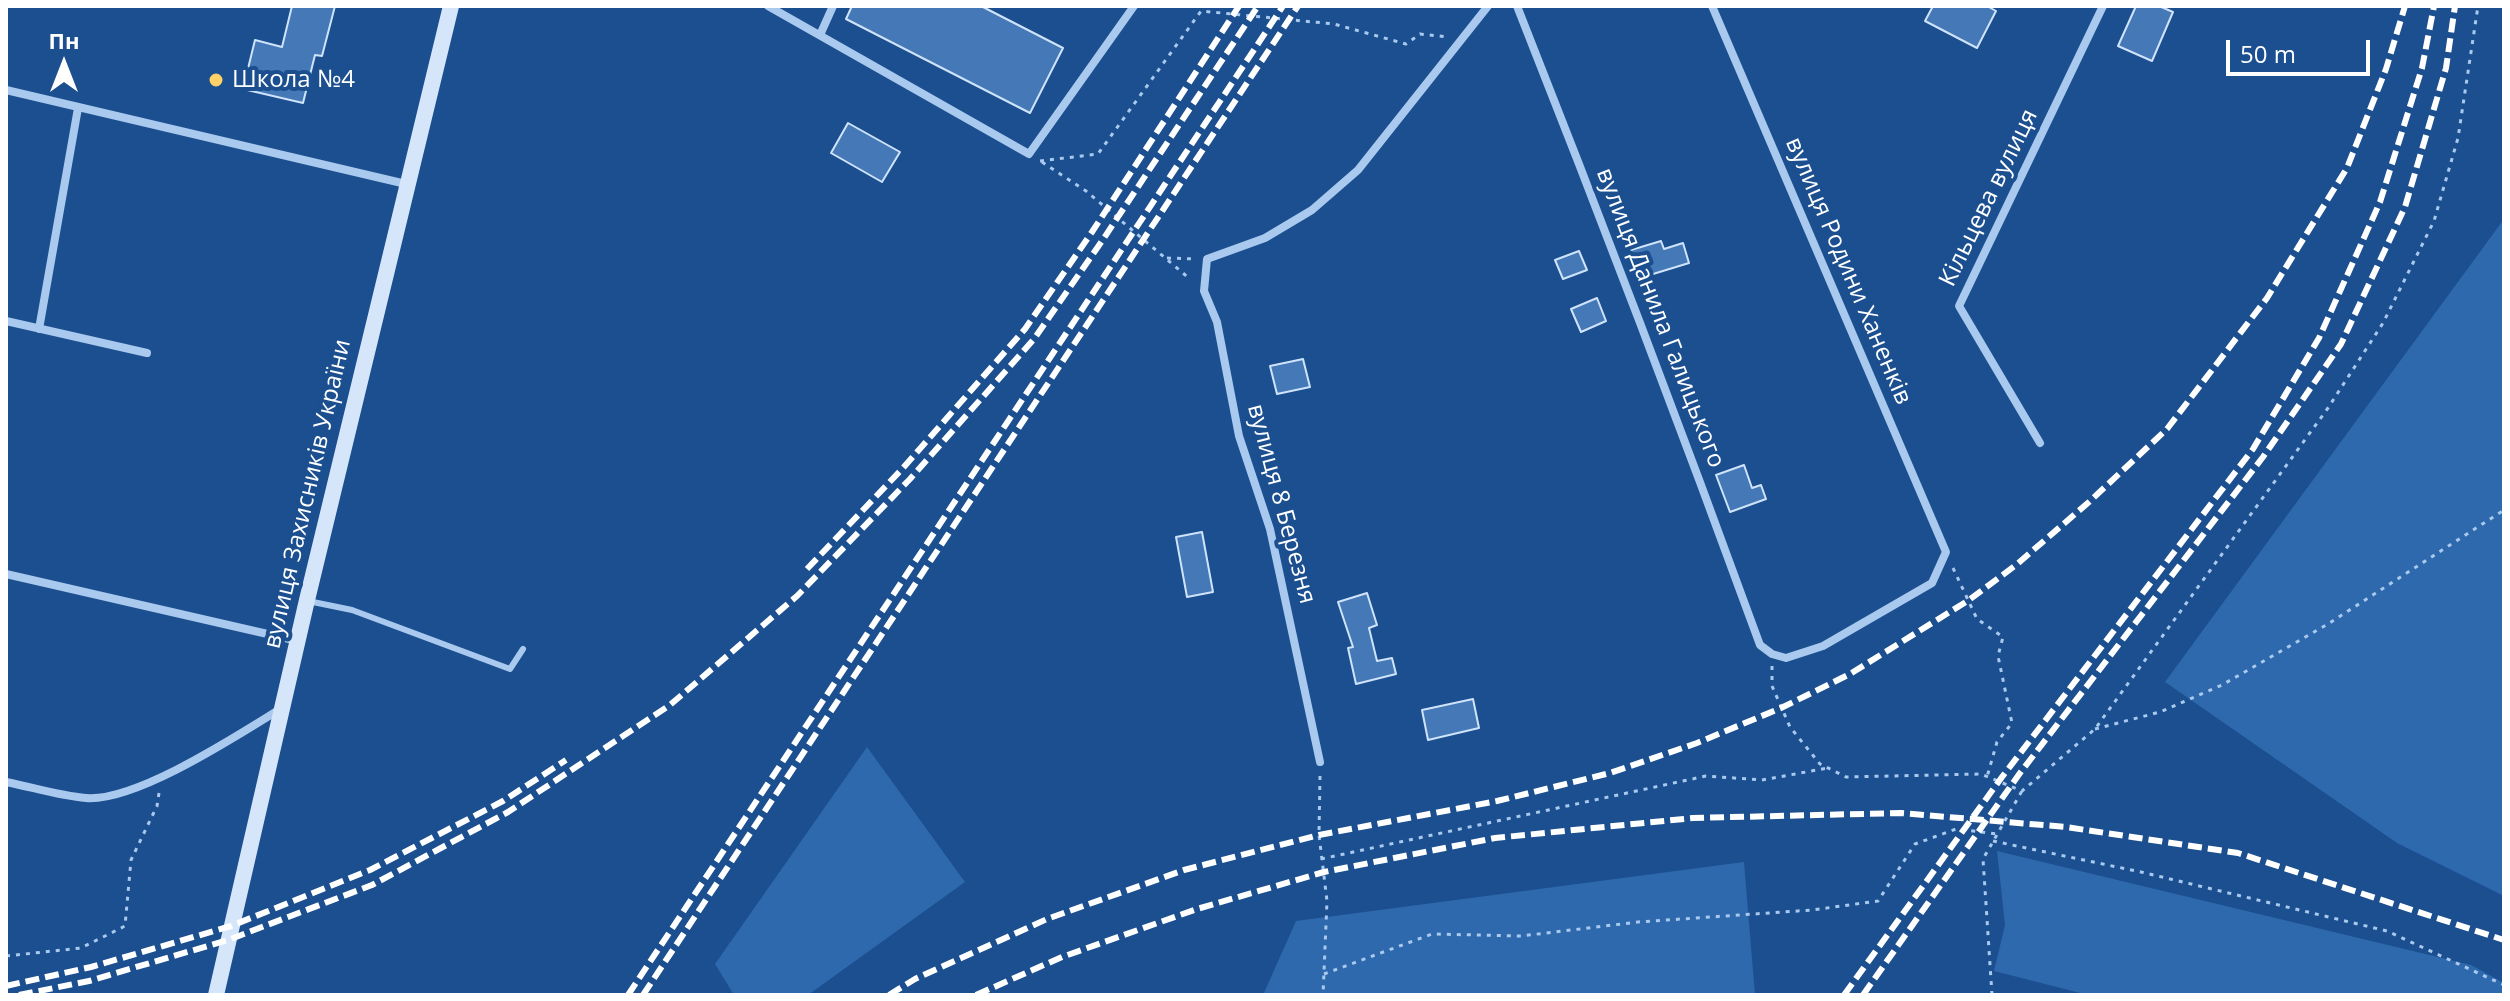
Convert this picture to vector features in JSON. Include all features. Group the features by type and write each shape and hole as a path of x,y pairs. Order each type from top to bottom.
{"main road":[{"name":"вулиця Захисників України","path":"216,995 307,600 451,6"}],"street":[{"path":"768,6 1029,154 1134,6"},
{"path":"820,35 833,6"},
{"path":"1207,259 1265,238 1312,210 1358,170 1488,6"},
{"name":"вулиця Данила Галицького","path":"1517,6 1604,227 1623,285 1674,409 1760,645 1772,654"},
{"name":"вулиця Родини Ханенків","path":"1712,6 1946,552"},
{"name":"Кільцева вулиця","path":"2040,443 1959,306 2103,6"},
{"path":"6,90 406,184"},
{"path":"39,329 78,108"},
{"name":"вулиця 8 Березня","path":"1207,259 1204,291 1217,322 1239,436 1270,529 1320,762"},
{"path":"6,321 147,353"},
{"path":"1772,654 1786,658 1823,646 1866,623 1932,583 1946,552"},
{"path":"6,574 298,641"},
{"path":"6,782 88,798 122,792 215,749 283,707"}],"lane":[{"path":"307,600 352,610 510,669 523,649"}],"path":[{"path":"1992,995 1983,859 2022,791 2095,729 2328,408 2383,323 2434,221 2458,138 2478,6"},
{"path":"1204,291 1086,191 1040,161 1098,154 1201,11 1334,24 1406,44 1420,34 1462,38"},
{"path":"1166,258 1207,259"},
{"path":"2095,729 2160,712 2222,685 2328,624 2504,510"},
{"path":"1946,552 1977,619 2003,637 1998,656 2012,723 1997,742 1987,777"},
{"path":"1772,654 1772,686 1790,727 1820,764 1846,777 1981,774 2022,791"},
{"path":"1320,762 1321,859 1327,901 1323,995"},
{"path":"1321,859 1706,776 1762,780 1828,768"},
{"path":"6,956 81,948 125,926 131,860 157,806 163,775"},
{"path":"1324,974 1432,934 1521,936 1638,922 1812,910 1878,901 1915,844 1956,829 1997,834"},
{"path":"1993,841 2141,872 2387,931 2504,985"}],"shaded area":[{"path":"2504,219 2504,896 2397,843 2165,682"},
{"path":"867,747 965,882 808,995 734,995 715,964"},
{"path":"1997,851 2471,965 2504,983 2504,995 2088,995 1994,971 2005,925"},
{"path":"1744,862 1755,995 1263,995 1296,921"}],"building":[{"path":"292,6 335,6 322,56 315,55 303,103 243,89 255,40 282,47"},
{"path":"852,6 981,6 1063,48 1030,113 846,19"},
{"path":"1933,6 1987,6 1996,11 1977,48 1925,21"},
{"path":"2136,6 2159,6 2173,12 2152,61 2118,46"},
{"path":"848,123 900,152 882,182 831,153"},
{"path":"1661,241 1664,249 1683,243 1689,263 1640,278 1631,250"},
{"path":"1579,251 1587,270 1563,279 1555,260"},
{"path":"1597,298 1606,321 1581,332 1571,309"},
{"path":"1303,359 1310,387 1277,394 1270,366"},
{"path":"1744,465 1752,488 1761,485 1766,499 1730,512 1716,475"},
{"path":"1202,532 1213,592 1187,597 1176,537"},
{"path":"1367,593 1377,625 1369,628 1377,661 1392,658 1396,674 1356,684 1348,648 1353,647 1338,602"},
{"path":"1473,699 1479,728 1428,740 1422,710"}],"railway":[{"path":"807,569 903,468 1025,329 1239,6"},
{"path":"19,995 89,981 228,940 372,885 508,812 670,705 797,596 910,479 1034,339 1258,6"},
{"path":"628,995 1283,6"},
{"path":"643,995 1298,6"},
{"path":"889,995 915,979 1047,919 1184,870 1319,835 1497,801 1610,773 1697,743 1781,708 1850,674 1969,600 2016,565 2089,502 2167,429 2267,298 2347,168 2386,69 2405,6"},
{"path":"1844,995 2002,777 2253,449 2319,338 2380,202 2422,68 2434,6"},
{"path":"1863,995 2020,773 2263,457 2341,344 2405,207 2446,68 2455,6"},
{"path":"6,986 91,967 231,926 370,870 503,801 566,760"},
{"path":"976,995 1062,957 1197,909 1324,872 1495,838 1693,818 1901,813 2066,827 2238,853 2504,940"}],"place":[{"name":"Школа №4","path":"216,80"}]}
